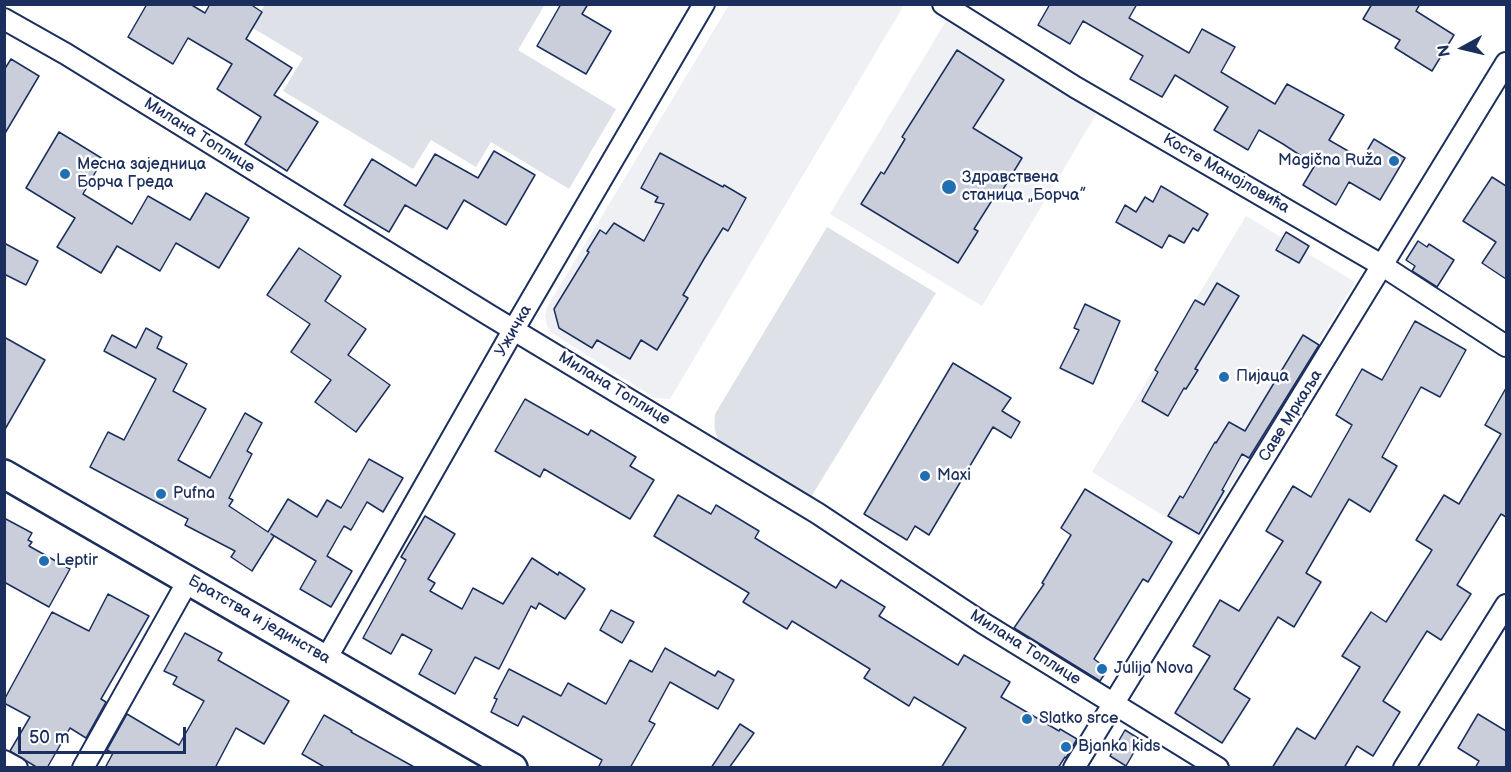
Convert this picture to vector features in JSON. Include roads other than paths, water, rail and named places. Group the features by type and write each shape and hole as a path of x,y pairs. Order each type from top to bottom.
{"street":[{"name":"Ужичка","path":"326,659 514,329 704,4"},
{"name":"Косте Манојловића","path":"944,4 1075,87 1383,266 1506,346"},
{"name":"Милана Топлице","path":"4,19 66,54 817,513 983,623 1218,768"},
{"name":"Саве Мркаља","path":"1074,768 1506,63"},
{"name":"Братства и јединства","path":"4,474 513,768"},
{"path":"83,768 189,579"},
{"path":"1404,768 1506,605"},
{"path":"4,760 17,768"}],"place":[{"name":"Magična Ruža","path":"1394,161"},
{"name":"Месна заједница Борча Греда","path":"65,174"},
{"name":"Здравствена станица „Борча”","path":"949,187"},
{"name":"Пијаца","path":"1224,377"},
{"name":"Maxi","path":"925,476"},
{"name":"Pufna","path":"161,494"},
{"name":"Leptir","path":"44,561"},
{"name":"Julija Nova","path":"1102,669"},
{"name":"Slatko srce","path":"1027,719"},
{"name":"Bjanka kids","path":"1066,747"}]}
